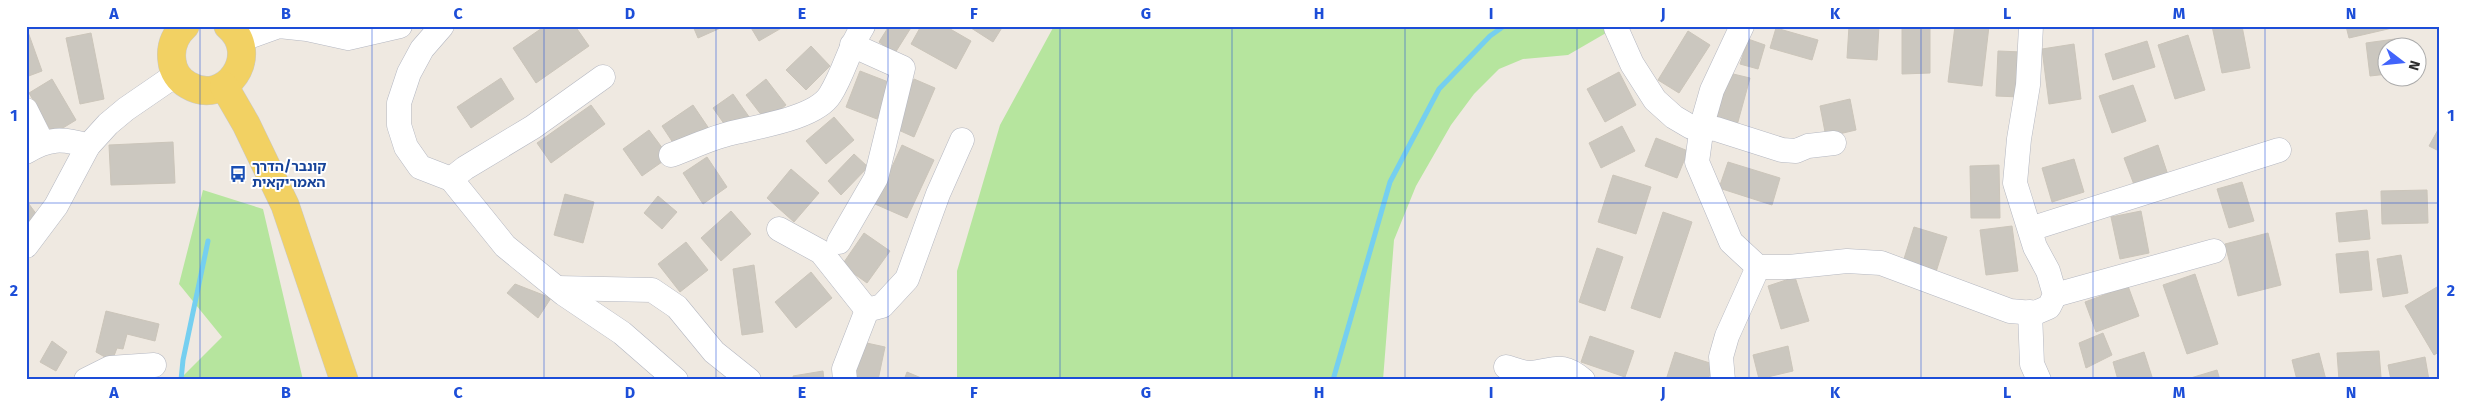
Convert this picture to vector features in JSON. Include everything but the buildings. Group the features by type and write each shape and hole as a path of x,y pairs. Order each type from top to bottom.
{"main road":[{"path":"184,27 172,44 172,60 177,74 184,82 204,91 224,86 236,76 242,61 234,33"},
{"path":"224,86 246,124 285,205 344,380"}],"street":[{"path":"234,33 279,26 348,38 400,26"},
{"path":"442,26 422,49 409,73 399,103 399,126 406,147 420,167 451,179 505,246 557,288 622,333 676,380"},
{"path":"1742,26 1712,90 1702,128 1697,162 1731,242 1758,267 1789,268 1847,261 1881,263 2010,311 2030,312 2049,307 2055,295 2052,281 2035,247 2015,183 2019,139 2028,85 2031,26"},
{"path":"1616,28 1632,64 1656,100 1674,118 1691,126 1731,133 1782,150 1796,151 1808,146 1834,143"},
{"path":"671,155 727,134 791,119 810,110 829,97 858,35 903,68 876,178 839,242"},
{"path":"26,246 56,206 88,146 120,114 177,74"},
{"path":"451,179 465,168 533,128 603,77"},
{"path":"26,110 34,147 69,140 88,146"},
{"path":"867,310 882,306 907,279 938,194 962,140"},
{"path":"2030,229 2279,150"},
{"path":"779,229 821,252 867,310"},
{"path":"2055,295 2214,251"},
{"path":"1723,380 1721,357 1727,336 1758,267"},
{"path":"557,288 652,290 677,307 714,352 748,380"},
{"path":"845,380 844,368 867,310"},
{"path":"2030,312 2032,364 2039,380"},
{"path":"86,380 110,368 154,365"},
{"path":"1506,367 1528,373 1557,368 1571,370 1583,380"}],"green space":[{"path":"1054,26 1609,26 1606,33 1568,55 1523,59 1499,69 1474,94 1451,125 1416,186 1394,240 1383,380 957,380 957,271 1000,125"},
{"path":"203,190 263,209 303,380 179,380 222,337 179,284"}],"waterway":[{"path":"1333,380 1390,182 1439,89 1490,36 1504,26"},
{"path":"181,380 183,360 208,241"}],"place":[{"name":"קונבר/הדרך האמריקאית","path":"238,174"}]}
